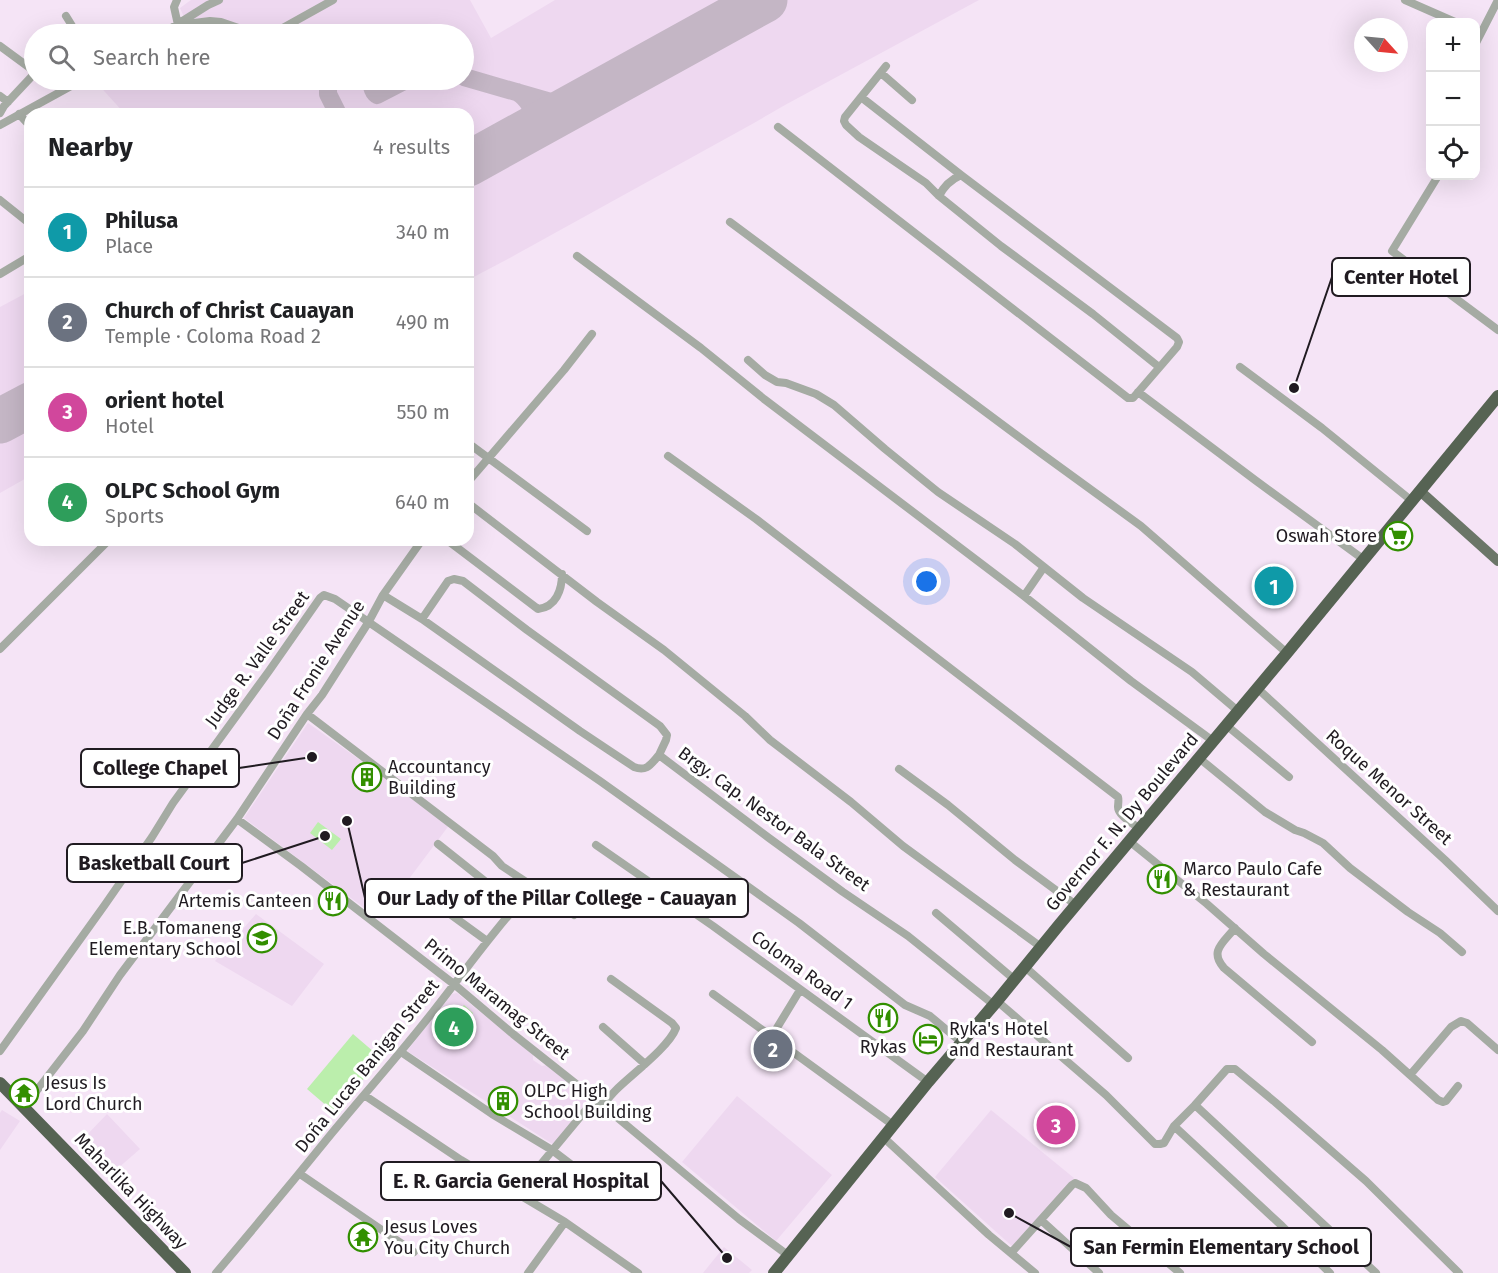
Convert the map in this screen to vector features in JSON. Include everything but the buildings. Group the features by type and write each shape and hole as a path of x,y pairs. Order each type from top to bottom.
{"highway":[{"name":"Governor F. N. Dy Boulevard","path":"774,1273 928,1082 996,1003 1498,396"},
{"name":"Maharlika Highway","path":"0,1083 185,1273"}],"main road":[{"path":"1420,491 1498,561"}],"street":[{"path":"177,0 174,7 180,24"},
{"path":"180,24 219,0"},
{"path":"290,24 333,0"},
{"path":"1405,0 1446,18"},
{"path":"1480,30 1498,0"},
{"path":"66,16 71,24"},
{"path":"180,24 210,21 227,24"},
{"path":"0,45 24,64"},
{"path":"912,99 883,70 844,121 859,137 926,183 1001,246 1094,314 1159,367"},
{"path":"0,113 24,84"},
{"path":"30,108 63,90"},
{"path":"0,96 8,102"},
{"path":"778,127 1126,397 1133,398 1177,347 1179,342 1177,338 861,97"},
{"path":"0,124 24,111"},
{"path":"19,114 24,119"},
{"path":"939,196 954,178 961,175"},
{"path":"1436,180 1392,251 1498,330"},
{"path":"0,200 24,219"},
{"path":"730,222 1033,448 1141,525 1287,652"},
{"path":"577,256 701,348 764,399 971,554 1131,681 1213,741"},
{"path":"0,274 24,260"},
{"path":"474,475 592,334"},
{"path":"748,360 777,382 816,394 834,405 938,492 1015,544 1083,598 1192,672 1238,711"},
{"path":"1240,367 1322,428 1412,501"},
{"path":"1138,392 1364,559"},
{"path":"474,447 587,531"},
{"path":"668,456 756,519 1091,775 1118,797 1120,813 1140,829"},
{"path":"474,508 682,664 745,716 770,740 851,802 903,846 1041,947"},
{"path":"0,649 103,546"},
{"name":"Doña Fronie Avenue","path":"24,1107 83,1031 120,975 237,819 321,695 416,546"},
{"path":"455,546 537,609 545,608 560,593 562,574"},
{"path":"1024,596 1044,567"},
{"path":"422,619 448,582 454,579 463,581 526,630 660,726 667,735 659,754"},
{"name":"Judge R. Valle Street","path":"0,1051 98,916 173,803 324,595 600,781 799,922 904,1005 927,1014 962,1042"},
{"name":"Brgy. Cap. Nestor Bala Street","path":"383,595 422,619 634,767 646,768 659,754 769,838 908,936 996,1003 1106,1095 1155,1144 1164,1143 1174,1126"},
{"name":"Roque Menor Street","path":"1257,688 1498,911"},
{"path":"307,714 493,856 502,866 574,915"},
{"path":"1226,725 1289,777"},
{"path":"1199,758 1265,813 1323,843 1350,868 1440,933 1462,952"},
{"path":"899,769 1076,905"},
{"name":"Primo Maramag Street","path":"237,819 455,985 739,1219 789,1256"},
{"path":"1129,841 1441,1102 1446,1101 1458,1086"},
{"path":"438,844 516,906"},
{"name":"Coloma Road 1","path":"596,845 713,926 928,1082"},
{"name":"Doña Lucas Banigan Street","path":"216,1273 401,1052 487,941 534,888"},
{"path":"439,906 487,941"},
{"path":"936,913 1015,980"},
{"path":"1235,928 1217,951 1218,961 1312,1042"},
{"path":"1025,967 1128,1058"},
{"path":"603,1105 645,1064 676,1028 611,979"},
{"path":"772,1036 800,990"},
{"path":"713,994 893,1125"},
{"path":"1410,1075 1451,1027 1461,1021 1467,1023 1498,1050"},
{"path":"603,1027 645,1064"},
{"path":"401,1052 492,1114 552,1150 580,1172"},
{"path":"1330,1273 1174,1126 1227,1069 1238,1071 1366,1181 1459,1273"},
{"path":"364,1095 461,1160 565,1222 638,1273"},
{"path":"517,1193 595,1099"},
{"path":"1195,1105 1376,1273"},
{"path":"883,1137 1035,1273"},
{"path":"300,1174 414,1252"},
{"path":"1011,1253 1076,1183 1086,1188 1111,1215 1180,1273"},
{"path":"1041,1220 1099,1273"},
{"path":"528,1273 565,1222"}],"shaded area":[{"path":"191,0 470,0 491,38 555,0 979,0 474,277 474,108 120,108 103,90 474,90 474,24 193,24 191,19 184,17 180,8"},
{"path":"24,294 24,479 0,493 0,307"},
{"path":"308,723 450,824 379,919 244,818"},
{"name":"E.B. Tomaneng Elementary School","path":"256,914 324,964 292,1006 215,961"},
{"path":"457,993 533,1055 533,1060 542,1066 547,1065 591,1100 554,1145 407,1051 452,994"},
{"path":"737,1096 832,1175 776,1241 682,1162"},
{"path":"2,1110 20,1121 0,1150 0,1113"},
{"path":"991,1110 1074,1178 1013,1247 935,1177"},
{"path":"107,1114 140,1149 109,1176 80,1142"},
{"path":"724,1247 752,1270 749,1273 703,1273"}],"green space":[{"path":"318,822 341,839 332,850 310,833"},
{"path":"464,1005 473,1013 475,1022 454,1048 446,1048 435,1039 434,1032 455,1006"},
{"path":"353,1034 381,1058 335,1113 307,1089"}],"taxiway":[{"path":"474,80 569,107 576,104"},
{"path":"328,90 335,108"},
{"path":"373,90 377,95 387,90"},
{"path":"517,92 528,102 534,115 533,125 522,134"}],"runway":[{"path":"474,161 765,0"},
{"path":"0,421 24,408"}],"place":[{"name":"Center Hotel","path":"1294,388"},
{"name":"Oswah Store","path":"1398,536"},
{"name":"Philusa","path":"1274,586"},
{"name":"College Chapel","path":"312,757"},
{"name":"Accountancy Building","path":"367,777"},
{"name":"Our Lady of the Pillar College - Cauayan","path":"347,821"},
{"name":"Basketball Court","path":"325,836"},
{"name":"Marco Paulo Cafe & Restaurant","path":"1162,879"},
{"name":"Artemis Canteen","path":"333,901"},
{"name":"E.B. Tomaneng Elementary School","path":"262,938"},
{"name":"Rykas","path":"883,1018"},
{"name":"OLPC School Gym","path":"454,1027"},
{"name":"Ryka's Hotel and Restaurant","path":"928,1039"},
{"name":"Church of Christ Cauayan","path":"773,1049"},
{"name":"Jesus Is Lord Church","path":"24,1093"},
{"name":"OLPC High School Building","path":"503,1101"},
{"name":"orient hotel","path":"1056,1125"},
{"name":"San Fermin Elementary School","path":"1009,1213"},
{"name":"Jesus Loves You City Church","path":"363,1237"},
{"name":"E. R. Garcia General Hospital","path":"727,1258"}]}
